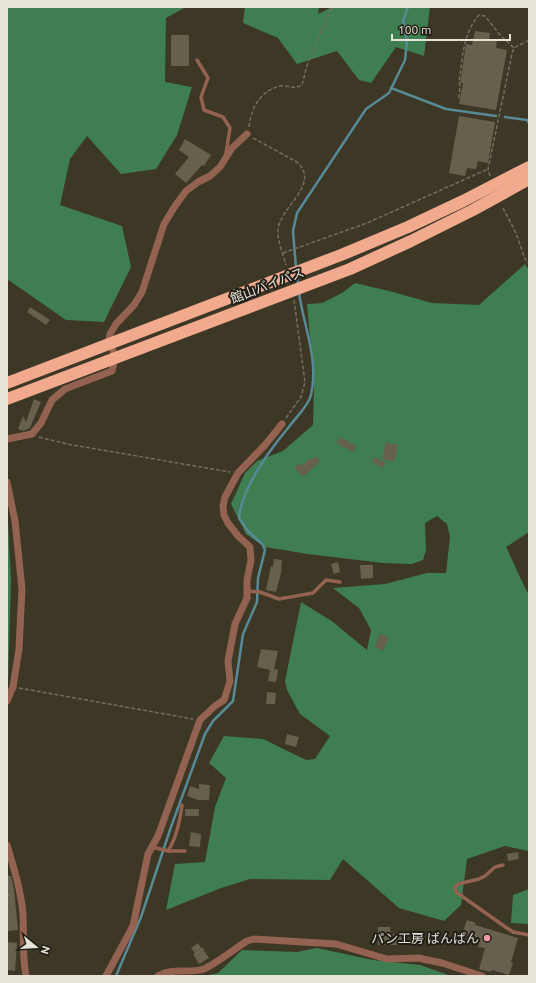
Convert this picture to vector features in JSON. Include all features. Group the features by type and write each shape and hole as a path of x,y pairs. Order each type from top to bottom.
{"highway":[{"name":"館山バイパス","path":"7,383 310,267 408,227 463,202 529,167"},
{"name":"館山バイパス","path":"7,399 350,269 473,210 529,179"}],"street":[{"path":"7,439 32,434 41,423 52,400 65,389 112,372 115,358 109,339 110,334 116,324 134,305 142,292 164,224 169,215 186,191 198,182 210,176 220,167 232,148 247,134"},
{"path":"106,976 133,926 148,854 155,848 200,720 224,700 230,682 228,661 235,624 250,592 247,580 251,560 250,547 238,536 224,515 223,506 225,497 238,473 265,445 282,424"},
{"path":"7,482 15,521 22,589 19,649 13,687 7,701"},
{"path":"7,845 20,893 23,915 26,976"},
{"path":"158,976 171,970 196,971 206,968 246,941 254,939 336,944 387,959 418,958 442,963 482,976"}],"lane":[{"path":"197,60 208,78 201,97 204,110 223,117 230,128 225,160"},
{"path":"250,592 260,592 278,599 313,593 326,580 340,582"},
{"path":"167,851 176,834 182,806"},
{"path":"155,848 167,851 185,851"},
{"path":"503,865 495,867 479,879 458,884 455,888 456,892 513,932 529,935"}],"path":[{"path":"286,265 279,240 278,229 283,217 302,187 305,180 305,174 302,167 293,160 247,134 252,111 259,98 280,86 293,88 302,85 308,62 332,7"},
{"path":"459,98 459,82 466,40 479,15 485,16 501,36 514,48"},
{"path":"490,176 488,169 514,48 529,40"},
{"path":"283,253 367,224 488,169"},
{"path":"503,208 516,233 525,259 529,264"},
{"path":"282,424 302,397 305,382 294,300"},
{"path":"32,434 41,438 67,444 238,473"},
{"path":"13,687 200,720"}],"green space":[{"path":"7,7 186,7 166,18 165,82 192,87 177,135 156,169 121,174 87,136 70,159 60,205 122,226 131,267 104,322 66,320 7,279"},
{"path":"245,7 319,7 318,14 332,7 430,7 424,56 396,47 371,83 359,80 337,51 297,64 278,38 243,23"},
{"path":"525,264 529,270 529,532 506,547 527,592 529,591 529,851 505,846 467,859 461,905 444,921 399,908 343,859 330,880 250,879 221,888 166,910 175,864 205,862 215,807 226,778 209,763 224,736 263,739 306,760 315,759 330,736 300,714 287,690 285,681 301,602 333,622 367,650 371,630 359,608 333,588 385,584 427,573 446,573 450,537 447,524 437,516 425,523 426,550 423,560 412,564 383,563 265,547 246,534 231,504 245,473 257,461 283,451 313,425 314,385 307,304 322,303 342,293 355,283 432,303 479,305"},
{"path":"7,501 11,581 8,682 7,682"},
{"path":"529,889 529,924 511,923 513,895"},
{"path":"317,948 373,960 420,965 451,976 204,976 218,973 242,950 297,952"}],"building":[{"path":"475,31 490,33 489,39 497,40 496,48 507,50 496,110 459,104 463,83 460,83 466,44 472,45"},
{"path":"171,35 189,35 189,66 171,66"},
{"path":"459,116 495,122 488,163 478,161 476,169 467,168 465,176 449,173"},
{"path":"185,139 211,155 204,166 202,165 186,183 175,174 189,157 179,150"},
{"path":"30,307 50,320 46,325 27,312"},
{"path":"34,399 41,402 30,428 23,431 18,429 23,416 26,422"},
{"path":"340,437 356,446 353,452 336,443"},
{"path":"386,442 398,445 394,462 382,459"},
{"path":"316,456 320,461 303,477 294,468 300,463 302,466 310,458 312,460"},
{"path":"374,457 386,463 383,468 372,462"},
{"path":"274,559 282,560 282,569 276,592 266,590"},
{"path":"338,562 340,572 334,574 331,564"},
{"path":"360,565 373,565 373,578 361,579"},
{"path":"380,634 389,637 383,651 375,647"},
{"path":"261,649 278,651 274,669 278,670 276,682 268,681 270,670 257,667"},
{"path":"267,692 276,693 275,704 266,704"},
{"path":"287,734 299,737 296,747 285,744"},
{"path":"199,784 210,785 209,800 198,800 187,796 190,786 199,789"},
{"path":"185,809 199,809 199,816 185,816"},
{"path":"191,832 201,834 200,847 189,846"},
{"path":"518,852 519,859 508,861 507,854"},
{"path":"7,876 11,876 14,889 18,930 7,931"},
{"path":"467,920 476,923 475,925 518,938 509,975 492,970 491,972 479,969 485,948 478,947 480,940 462,934"},
{"path":"378,927 390,927 391,934 404,934 404,945 378,945"},
{"path":"7,942 17,943 15,971 7,970"},
{"path":"198,943 209,958 199,964 193,954 195,953 191,948"}],"waterway":[{"path":"296,268 293,231 297,213 366,109 389,93 405,60 407,42 403,21 408,7"},
{"path":"391,88 446,109 496,116"},
{"path":"505,117 527,120 529,123"},
{"path":"297,275 298,286"},
{"path":"116,976 141,917 171,827 205,734 213,721 233,701 243,634 257,602 258,578 265,550 263,545 248,531 239,518 241,506 245,494 265,458 304,408 311,395 313,382 312,356 299,293"}],"place":[{"name":"パン工房 ばんぱん","path":"487,938"}]}
